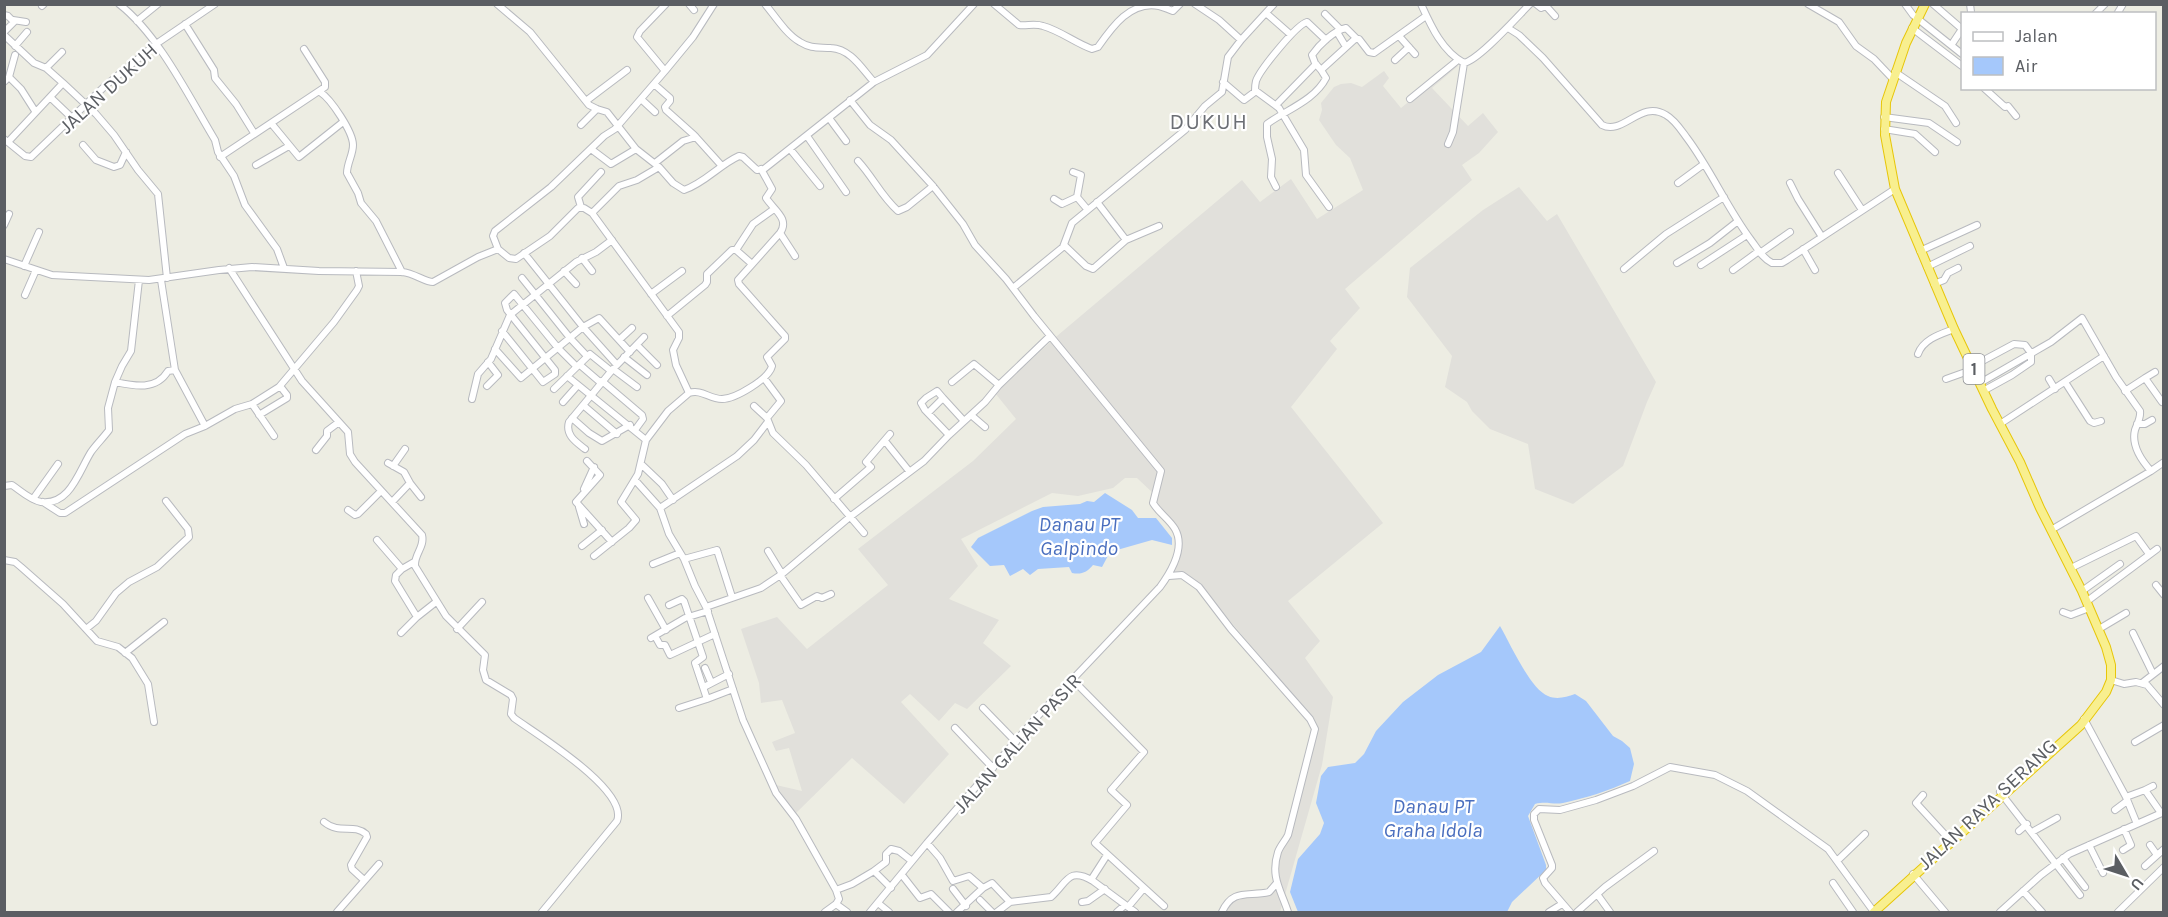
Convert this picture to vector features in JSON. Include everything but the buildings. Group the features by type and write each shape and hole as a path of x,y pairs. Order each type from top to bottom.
{"highway":[{"name":"1","path":"1925,4 1912,28 1894,75 1884,117 1884,129 1895,189 1954,329 2099,629 2111,665 2111,680"},
{"name":"JALAN RAYA SERANG","path":"1876,912 1894,894 1895,890 2079,720 2084,719 2103,696 2111,680"},
{"name":"JALAN RAYA SERANG","path":"1913,875 2001,793"}],"street":[{"path":"119,4 156,44 215,140 220,157 234,176 245,205 277,249 284,268"},
{"path":"137,21 158,4"},
{"name":"JALAN DUKUH","path":"6,141 25,156 31,157 52,139 85,104 156,44 214,4"},
{"path":"665,71 637,37 666,4"},
{"path":"689,4 694,10"},
{"path":"581,207 550,236 513,259 498,249 494,236 495,231 540,196 604,136 618,126 693,37 714,4"},
{"path":"765,4 795,39 811,48 842,50 850,55 874,82"},
{"path":"761,170 874,82 927,55 974,4"},
{"path":"994,4 1019,24 1033,24 1064,33 1092,49 1098,47 1121,18 1137,7 1159,6 1173,11 1180,4"},
{"path":"1195,4 1220,20 1241,40"},
{"path":"1013,288 1064,245 1069,228 1088,209 1185,129 1205,106 1222,92 1228,57 1274,4"},
{"path":"1421,4 1447,50 1461,62"},
{"path":"1410,99 1461,62 1472,61 1530,4"},
{"path":"1536,4 1541,8 1546,6 1556,16"},
{"path":"1808,4 1839,22 1856,46 1894,75 1945,106 1956,123"},
{"path":"1905,4 1917,17 1961,53"},
{"path":"1933,4 1961,28"},
{"path":"1970,4 1971,12"},
{"path":"498,5 530,32 586,101 597,109 607,112 636,149 657,165 673,183 684,190 739,156 753,168 761,170 772,189 766,198 784,221 784,227 780,233 740,277 739,284 786,337 767,357 772,368 764,378 724,399 701,392 689,393 668,411 646,440 635,480 621,502 636,520 594,556"},
{"path":"1266,13 1290,34"},
{"path":"1325,14 1339,30 1346,47"},
{"path":"4,15 13,20 26,22"},
{"path":"1276,187 1271,177 1272,159 1266,127 1300,104 1326,80 1312,53 1339,30 1348,28 1372,53 1400,36 1426,16"},
{"path":"13,20 13,24 4,33 34,63 46,68 63,83 109,129 159,195 164,279 175,370 205,426"},
{"path":"1223,82 1244,100 1255,91 1257,80 1290,34 1302,23 1306,22 1326,40"},
{"path":"185,24 214,70 215,78 236,104 254,133"},
{"path":"1508,28 1543,58 1602,125 1614,127 1649,110 1669,117 1678,126 1704,164 1747,235 1768,261 1779,264 1895,189"},
{"path":"1912,28 1961,65"},
{"path":"1952,44 1961,30"},
{"path":"15,46 27,32"},
{"path":"1400,36 1415,54"},
{"path":"1321,70 1357,39"},
{"path":"1395,60 1409,47"},
{"path":"220,157 320,92 326,84 304,50"},
{"path":"46,68 62,52"},
{"path":"15,55 7,79 21,89 36,111"},
{"path":"1448,144 1453,132 1461,62"},
{"path":"1277,104 1316,64"},
{"path":"586,101 627,70"},
{"path":"6,141 63,83"},
{"path":"654,84 670,98 665,106 666,110 722,165"},
{"path":"1986,90 2005,107 2008,106 2016,116"},
{"path":"1255,91 1277,104 1304,150 1306,175 1329,207"},
{"path":"320,92 351,133 353,143 347,170 349,178 363,207 376,221 402,272"},
{"path":"50,97 71,117"},
{"path":"641,99 655,112"},
{"path":"850,100 870,125 891,140 933,186 963,224 975,245 1013,288 1161,471 1153,502 1174,528 1178,545 1169,576 1182,575 1199,587 1231,629 1310,719 1315,729 1288,835 1278,852 1275,868 1276,884 1288,912"},
{"path":"581,125 597,109"},
{"path":"1884,117 1929,123 1957,142"},
{"path":"829,118 846,141"},
{"path":"272,123 300,157 343,122"},
{"path":"1884,129 1915,134 1935,152"},
{"path":"807,136 846,192"},
{"path":"592,213 619,186 637,180 681,142 696,137"},
{"path":"83,145 96,160 114,167 120,165 126,152"},
{"path":"256,165 289,146"},
{"path":"591,149 611,164 636,149"},
{"path":"790,149 820,186"},
{"path":"858,161 869,173 887,201 898,212 933,186"},
{"path":"1678,183 1704,164"},
{"path":"601,172 578,197 581,207 592,213 680,334 673,350 676,365 689,393"},
{"path":"1073,172 1081,175 1077,197"},
{"path":"1838,172 1862,210"},
{"path":"1790,183 1822,237"},
{"path":"1077,197 1088,209"},
{"path":"1053,199 1062,204 1077,197"},
{"path":"1624,269 1666,234 1724,197"},
{"path":"1097,202 1126,240"},
{"path":"667,316 695,295 706,283 707,274 732,250 736,250 753,224 774,209"},
{"path":"4,225 9,214"},
{"path":"1677,263 1710,243 1738,221"},
{"path":"1920,251 1977,225"},
{"path":"1064,245 1088,268 1093,269 1126,240 1159,226"},
{"path":"24,266 39,232"},
{"path":"1733,270 1790,232"},
{"path":"780,233 795,256"},
{"path":"1701,265 1747,235"},
{"path":"472,399 478,374 488,362 510,315 564,271 612,240"},
{"path":"1927,267 1970,246"},
{"path":"5,260 52,275 79,278 164,279 229,268 284,268 319,271 402,272 433,282 478,257 498,249"},
{"path":"1803,249 1815,270"},
{"path":"736,250 752,264"},
{"path":"524,253 583,327 617,364 644,337"},
{"path":"582,258 592,271"},
{"path":"229,268 294,369 349,435 352,458 422,534 423,542 414,562 402,569 396,575 395,581 417,617"},
{"path":"1934,284 1944,280 1948,273 1958,268"},
{"path":"25,296 36,270"},
{"path":"4,486 12,485 33,499 43,502 60,513 65,513 185,434 205,426 235,408 252,404 280,386 333,322 359,286 356,271"},
{"path":"564,271 576,284"},
{"path":"651,294 682,272"},
{"path":"522,278 586,355"},
{"path":"43,502 57,500 65,495 79,477 91,452 109,430 108,408 122,366 131,351 140,280"},
{"path":"502,331 543,381 555,374 555,370 510,315 505,303 512,294 516,294 558,348 642,415 643,419 632,427 602,441 572,418"},
{"path":"495,349 520,378 583,327 599,318 620,340 627,354 647,375"},
{"path":"2031,352 2051,342 2081,318 2085,320 2125,391 2141,413 2134,434 2135,444 2141,459 2151,471"},
{"path":"620,340 632,328"},
{"path":"1918,354 1930,340 1954,329"},
{"path":"715,634 670,655 665,645 660,645 653,637 732,597 761,588 781,574 851,516 924,461 1050,336"},
{"path":"1946,379 1973,368 2014,344 2025,345 2031,352 2031,362 1981,387"},
{"path":"637,345 657,365"},
{"path":"554,390 590,354 611,371 613,369 637,387"},
{"path":"2000,424 2104,356"},
{"path":"488,362 498,375 488,386"},
{"path":"952,382 974,364 999,385"},
{"path":"116,382 145,386 162,378 168,371 175,370"},
{"path":"585,449 569,435 567,427 611,371"},
{"path":"2125,391 2155,372"},
{"path":"567,376 646,440"},
{"path":"660,508 737,456 754,440 782,401 764,378"},
{"path":"2145,378 2162,402"},
{"path":"2049,379 2055,389"},
{"path":"2065,382 2090,421 2093,423 2101,421"},
{"path":"563,402 578,385"},
{"path":"259,415 286,398 287,395 280,386"},
{"path":"949,435 923,407 923,400 937,391 964,420"},
{"path":"928,413 944,398"},
{"path":"252,404 274,436"},
{"path":"583,405 617,434"},
{"path":"754,406 767,420 773,433 806,465 864,533"},
{"path":"971,415 985,427"},
{"path":"2138,424 2145,424 2152,420"},
{"path":"316,450 327,436 327,431 339,422"},
{"path":"834,499 869,469 866,462 890,434"},
{"path":"885,441 909,471"},
{"path":"405,449 391,464 407,475 421,497"},
{"path":"587,461 594,467 583,493 576,501 582,525 590,518"},
{"path":"2051,530 2163,462"},
{"path":"641,464 662,484 673,500"},
{"path":"33,499 58,465"},
{"path":"635,480 660,508 669,534 707,609 754,746 776,793 796,819 836,890 839,899 825,912"},
{"path":"392,502 410,483"},
{"path":"348,510 355,515 358,514 381,491"},
{"path":"86,629 96,621 116,593 129,582 157,567 189,537 188,529 166,501"},
{"path":"578,504 612,542"},
{"path":"582,546 602,530"},
{"path":"2071,568 2136,536 2149,554"},
{"path":"377,540 402,569"},
{"path":"2064,612 2071,615 2087,605 2157,549"},
{"path":"653,564 717,550 732,597"},
{"path":"768,551 801,604 817,596 822,598 831,594"},
{"path":"4,560 15,562 21,567 63,604 97,641 118,647 135,662 145,678 154,722"},
{"path":"414,562 436,602 457,629 484,656 483,670 486,680 512,697 512,716 584,768 604,787 619,812 617,821 542,912"},
{"path":"2082,591 2120,564"},
{"name":"JALAN GALIAN PASIR","path":"870,912 1016,742 1124,628 1169,576"},
{"path":"2156,585 2163,595"},
{"path":"648,598 666,630"},
{"path":"669,605 683,599 703,657 695,663 707,699"},
{"path":"401,633 436,602"},
{"path":"457,629 482,602"},
{"path":"2099,629 2126,613"},
{"path":"125,653 164,622"},
{"path":"2133,633 2153,674"},
{"path":"2111,680 2124,684 2142,683 2163,666"},
{"path":"705,668 711,682"},
{"path":"704,687 729,674"},
{"path":"1072,681 1144,752 1110,790 1127,806 1095,843 1164,906"},
{"path":"2142,683 2151,689 2163,705"},
{"path":"679,708 733,689"},
{"path":"983,708 1016,742"},
{"path":"2084,719 2137,824"},
{"path":"2135,742 2163,725"},
{"path":"956,728 993,768"},
{"path":"1570,912 1547,887 1543,879 1552,866 1534,820 1536,811 1560,810 1596,800 1633,786 1670,767 1715,776 1737,785 1810,835 1828,849 1876,912"},
{"path":"2115,810 2126,799 2153,786"},
{"path":"2000,912 2063,858 2162,812 2145,790"},
{"path":"2001,793 2080,895"},
{"path":"1923,795 1916,803 1949,839"},
{"path":"2032,832 2057,818"},
{"path":"324,822 335,829 358,829 366,834 365,842 351,865 352,869 364,880"},
{"path":"2019,831 2027,824"},
{"path":"2124,829 2131,845 2124,850"},
{"path":"1837,861 1865,834"},
{"path":"927,843 940,858 953,881 969,876 983,888"},
{"path":"2089,845 2103,873"},
{"path":"2150,845 2157,855"},
{"path":"836,890 852,884 886,862 886,854 891,849 899,851 912,861"},
{"path":"2145,866 2163,849"},
{"path":"1577,912 1654,851"},
{"path":"1091,880 1107,855"},
{"path":"2063,858 2085,887"},
{"path":"337,912 379,864"},
{"path":"2118,912 2163,867"},
{"path":"874,870 891,888"},
{"path":"902,875 918,899 931,894 949,912"},
{"path":"980,900 994,912 1010,902 1051,897 1065,879 1073,875 1091,880 1135,912"},
{"path":"1913,875 1945,912"},
{"path":"1833,883 1853,912"},
{"path":"957,912 990,884 993,884 1010,902"},
{"path":"1222,912 1233,898 1241,894 1266,893 1276,884"},
{"path":"1117,912 1144,888"},
{"path":"1082,902 1088,901 1105,889"},
{"path":"953,890 966,906"},
{"path":"2023,891 2042,912"},
{"path":"1597,894 1610,912"},
{"path":"878,903 889,912"},
{"path":"836,904 847,912"},
{"path":"1550,912 1562,904"}],"shaded area":[{"path":"1455,64 1458,66 1432,88 1468,126 1483,113 1498,132 1479,153 1462,165 1472,180 1345,289 1360,308 1330,341 1337,349 1291,407 1383,523 1288,601 1320,641 1305,658 1333,697 1322,765 1280,912 1224,912 1232,902 1240,898 1274,892 1278,880 1280,853 1288,840 1317,732 1315,722 1204,590 1174,571 1181,550 1179,531 1156,504 1155,495 1137,478 1125,478 1113,488 1078,496 1052,493 961,539 978,566 949,599 999,620 983,643 1011,666 967,709 955,703 939,721 910,694 901,702 949,754 904,804 852,758 795,814 776,785 802,791 789,748 776,751 772,742 795,733 782,700 761,703 759,683 741,629 777,617 807,649 888,585 858,549 973,461 1016,419 995,393 1057,336 1242,180 1260,202 1291,179 1317,219 1363,190 1350,158 1336,145 1319,120 1322,110 1321,103 1334,87 1351,83 1362,87 1384,71 1389,78 1383,86 1401,108"},
{"path":"1519,187 1547,221 1557,214 1656,382 1623,466 1573,504 1535,489 1528,444 1490,429 1472,411 1467,402 1445,387 1452,356 1407,297 1410,268 1483,210"}],"water":[{"name":"Danau PT Galpindo","path":"1105,493 1132,510 1138,518 1156,518 1172,538 1172,545 1152,540 1110,552 1102,567 1093,565 1081,573 1072,573 1069,567 1038,569 1030,575 1023,569 1010,576 1004,565 990,566 971,547 978,538 1032,511 1043,507 1094,502"},
{"name":"Danau PT Graha Idola","path":"1500,626 1528,675 1541,692 1555,698 1575,694 1586,701 1613,736 1630,748 1634,764 1630,781 1572,801 1535,804 1528,816 1546,870 1512,902 1507,912 1298,912 1290,892 1298,859 1320,834 1324,823 1316,803 1321,776 1328,767 1355,763 1364,754 1376,731 1403,702 1438,675 1481,652"}],"district":[{"name":"DUKUH","path":"1209,121"}]}
